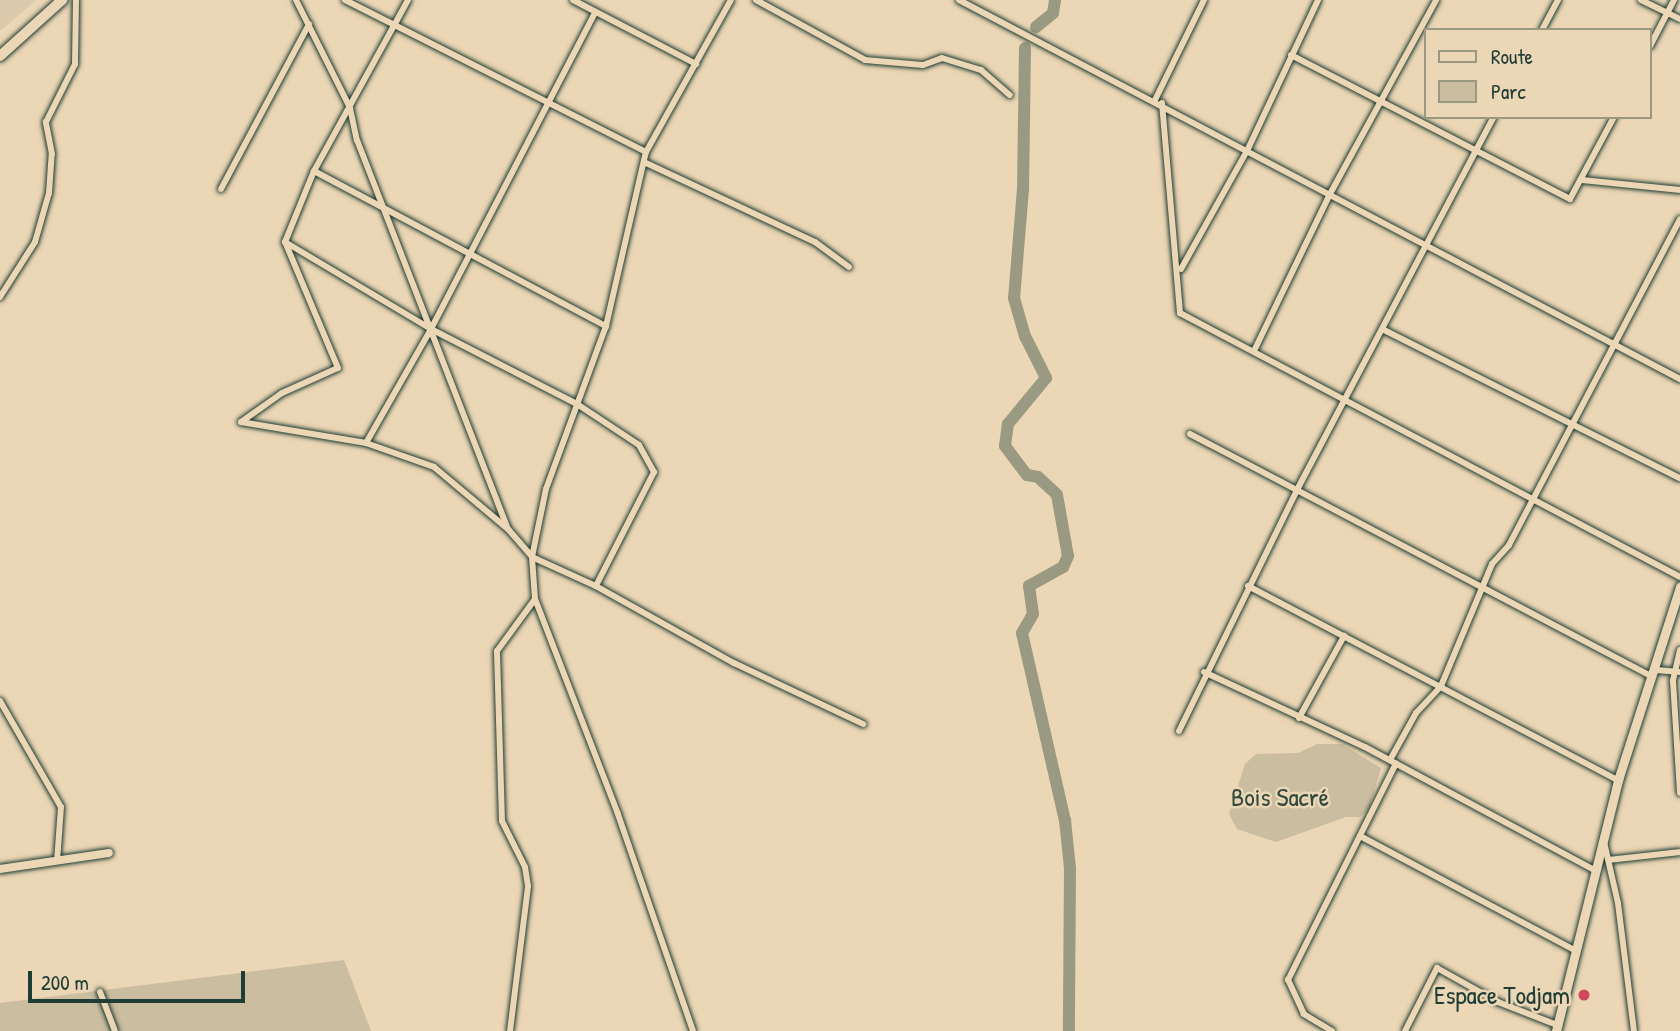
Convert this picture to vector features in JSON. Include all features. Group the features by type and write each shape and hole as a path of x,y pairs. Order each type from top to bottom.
{"main road":[{"path":"0,56 62,0"},
{"path":"1557,1028 1574,950 1618,780 1680,587"}],"street":[{"path":"0,297 35,242 49,193 52,154 46,122 75,64 76,0"},
{"path":"296,0 350,108 385,209 508,529"},
{"path":"345,0 546,104 646,152"},
{"path":"408,0 314,171 285,242 338,368 282,393 241,422 366,443 433,467 508,529 532,557 596,586 734,663 863,724"},
{"path":"573,0 696,64"},
{"path":"693,1031 618,814 535,599 532,557 546,489 606,326 646,163 646,152 731,0"},
{"path":"756,0 865,60 923,65 942,58 981,70 1010,94"},
{"path":"959,0 1159,102 1680,379"},
{"path":"1204,0 1159,102 1180,271 1180,313 1347,398 1532,500 1680,577"},
{"path":"1180,271 1247,150 1318,0"},
{"path":"1254,351 1331,194 1436,0"},
{"path":"1543,28 1558,0"},
{"path":"1641,0 1680,19"},
{"path":"1652,42 1674,0"},
{"path":"366,443 431,329 595,13"},
{"path":"220,189 309,24"},
{"path":"1291,55 1570,199 1613,119"},
{"path":"1179,731 1204,672 1298,488 1384,330 1424,245 1493,119"},
{"path":"646,163 815,243 849,267"},
{"path":"314,171 471,251 606,326"},
{"path":"1582,180 1680,190"},
{"path":"1332,1031 1304,1014 1287,980 1360,836 1416,713 1441,686 1492,564 1509,545 1573,422 1617,346 1680,219"},
{"path":"285,242 431,329 577,404 628,435 654,472 596,586"},
{"path":"1384,330 1573,422 1680,478"},
{"path":"1190,434 1298,488 1482,589 1654,674 1678,672"},
{"path":"1248,586 1618,780"},
{"path":"510,1031 528,886 525,867 502,821 497,651 535,599"},
{"path":"1299,718 1343,636"},
{"path":"1680,650 1680,793"},
{"path":"1204,672 1393,762 1596,871"},
{"path":"0,701 61,807 57,861"},
{"path":"1360,836 1574,950"},
{"path":"1604,842 1609,860 1634,1031"},
{"path":"1609,860 1680,852"},
{"path":"0,869 109,853"},
{"path":"1405,1031 1437,968 1498,1002 1557,1028"},
{"path":"100,992 115,1031"}],"shaded area":[{"path":"0,0 36,0 0,31"}],"green space":[{"name":"Bois Sacré","path":"1317,744 1342,744 1381,768 1369,809 1360,817 1346,817 1276,842 1237,829 1229,814 1245,764 1256,754 1298,753"},
{"path":"344,960 371,1031 0,1031 0,1003"}],"waterway":[{"path":"1036,27 1053,13 1055,0"},
{"path":"1025,48 1023,189 1014,298 1025,336 1046,378 1008,424 1005,446 1027,475 1038,477 1057,495 1068,556 1063,567 1029,586 1033,614 1022,633 1065,820 1070,868 1069,1031"}],"place":[{"name":"Espace Todjam","path":"1584,995"}]}
